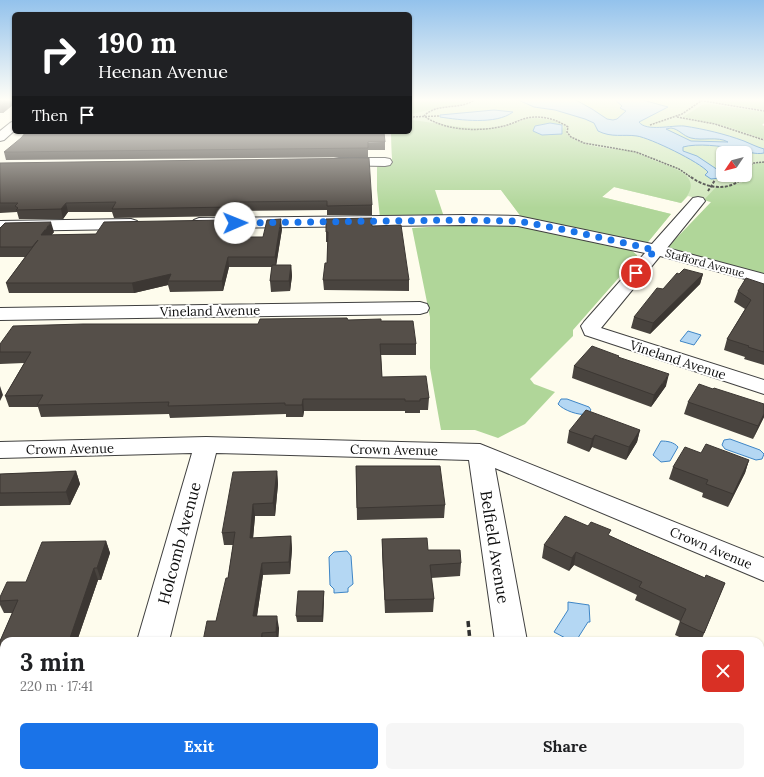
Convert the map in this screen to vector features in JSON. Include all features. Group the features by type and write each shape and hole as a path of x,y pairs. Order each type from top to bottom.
{"street":[{"path":"330,163 385,162"},
{"path":"655,250 698,201"},
{"name":"Stafford Avenue","path":"184,224 465,220 518,221 655,250 764,279"},
{"path":"0,226 144,224"},
{"name":"Vineland Avenue","path":"655,250 591,326 592,331 764,387"},
{"name":"Vineland Avenue","path":"0,314 420,308"},
{"name":"Crown Avenue","path":"0,450 206,445 480,452 764,570"},
{"name":"Holcomb Avenue","path":"154,637 206,445"},
{"name":"Belfield Avenue","path":"480,452 510,637"}],"path":[{"path":"569,135 596,146 636,152 684,171 692,178 704,184 716,187 732,185 737,182"},
{"path":"750,135 764,140"},
{"path":"752,164 764,162"},
{"path":"468,621 470,637"}],"green space":[{"path":"391,135 764,135 764,276 711,202 688,196 681,203 614,187 602,197 671,214 648,242 640,242 522,218 501,190 377,190 377,167 392,159"},
{"path":"391,135 569,135 582,143 633,152 670,166 685,174 691,186 688,194 681,203 614,187 602,197 671,214 648,242 640,242 522,218 501,190 435,190 444,217 380,218 377,190 377,167 392,159"},
{"path":"753,135 764,135 764,139"},
{"path":"764,162 764,276 666,249 711,202 704,200 715,188 742,182 752,182 752,165"},
{"path":"461,225 526,226 631,250 637,255 637,257 573,330 573,336 530,379 534,384 555,392 525,424 498,438 475,430 441,430 430,368 430,317 412,228"}],"water":[{"path":"633,135 679,135 691,141 728,142 720,139 691,138 685,135 726,135 764,149 764,153 752,153 752,146 695,145 683,147 683,151 697,156 716,169 716,178 711,179 705,175 708,172 695,162 643,138"},
{"path":"688,331 701,335 694,345 680,341"},
{"path":"561,399 567,399 589,407 591,410 587,414 571,412 558,404"},
{"path":"730,439 760,450 764,454 762,459 756,460 725,449 722,445 724,440"},
{"path":"661,441 670,442 678,447 670,461 661,462 653,455"},
{"path":"347,551 351,556 353,584 348,588 348,592 334,593 334,589 330,585 329,557 334,552"},
{"path":"568,602 589,605 590,622 588,622 579,637 563,637 554,632 568,610"}],"building":[{"path":"23,135 384,135 385,142 368,142 368,148 4,152"},
{"path":"369,158 372,205 327,206 327,201 234,202 232,207 112,209 116,202 66,203 61,209 16,210 18,208 15,206 18,203 0,203 0,163"},
{"path":"372,218 372,226 401,225 409,280 323,280 325,263 327,263 328,232 326,232 326,219"},
{"path":"281,219 275,257 228,257 222,281 168,281 171,274 132,283 6,283 38,240 32,247 0,247 0,228 5,223 51,222 41,235 96,234 104,222 228,220 222,237 263,237 267,220"},
{"path":"272,265 291,265 289,281 270,281"},
{"path":"684,269 703,274 653,323 634,317 657,288 663,289 677,273 679,274"},
{"path":"746,278 764,284 764,352 727,339 751,300 738,291"},
{"path":"347,318 348,320 381,319 381,321 413,321 416,344 380,344 382,377 426,376 429,398 420,399 420,401 405,401 405,399 303,399 302,405 285,405 285,403 168,406 169,402 37,405 43,395 5,396 31,352 0,352 0,344 13,326 83,324 258,324 260,319"},
{"path":"592,346 619,356 618,357 669,374 654,395 574,366"},
{"path":"699,384 764,404 764,414 758,426 688,402"},
{"path":"586,410 640,430 629,447 595,435 592,439 569,431"},
{"path":"706,444 749,460 733,494 706,484 708,480 673,467 685,447 701,453"},
{"path":"356,466 440,466 445,505 357,508"},
{"path":"76,471 66,492 0,493 0,474"},
{"path":"277,471 273,503 253,504 250,538 291,536 289,562 262,563 253,616 277,616 276,632 262,633 262,637 204,637 207,621 216,621 226,578 228,578 235,532 222,533 233,472"},
{"path":"565,516 588,526 591,522 611,530 608,535 705,578 706,575 725,583 704,633 680,622 686,609 639,587 642,582 576,552 572,558 544,545"},
{"path":"427,538 428,550 460,550 461,563 430,565 434,599 385,600 382,539"},
{"path":"106,541 97,568 94,568 70,637 2,637 18,600 0,601 0,597 7,582 26,582 42,542"},
{"path":"298,591 324,591 322,616 296,616"}],"route":[{"path":"235,223 465,220 518,221 655,250 636,273"}]}
